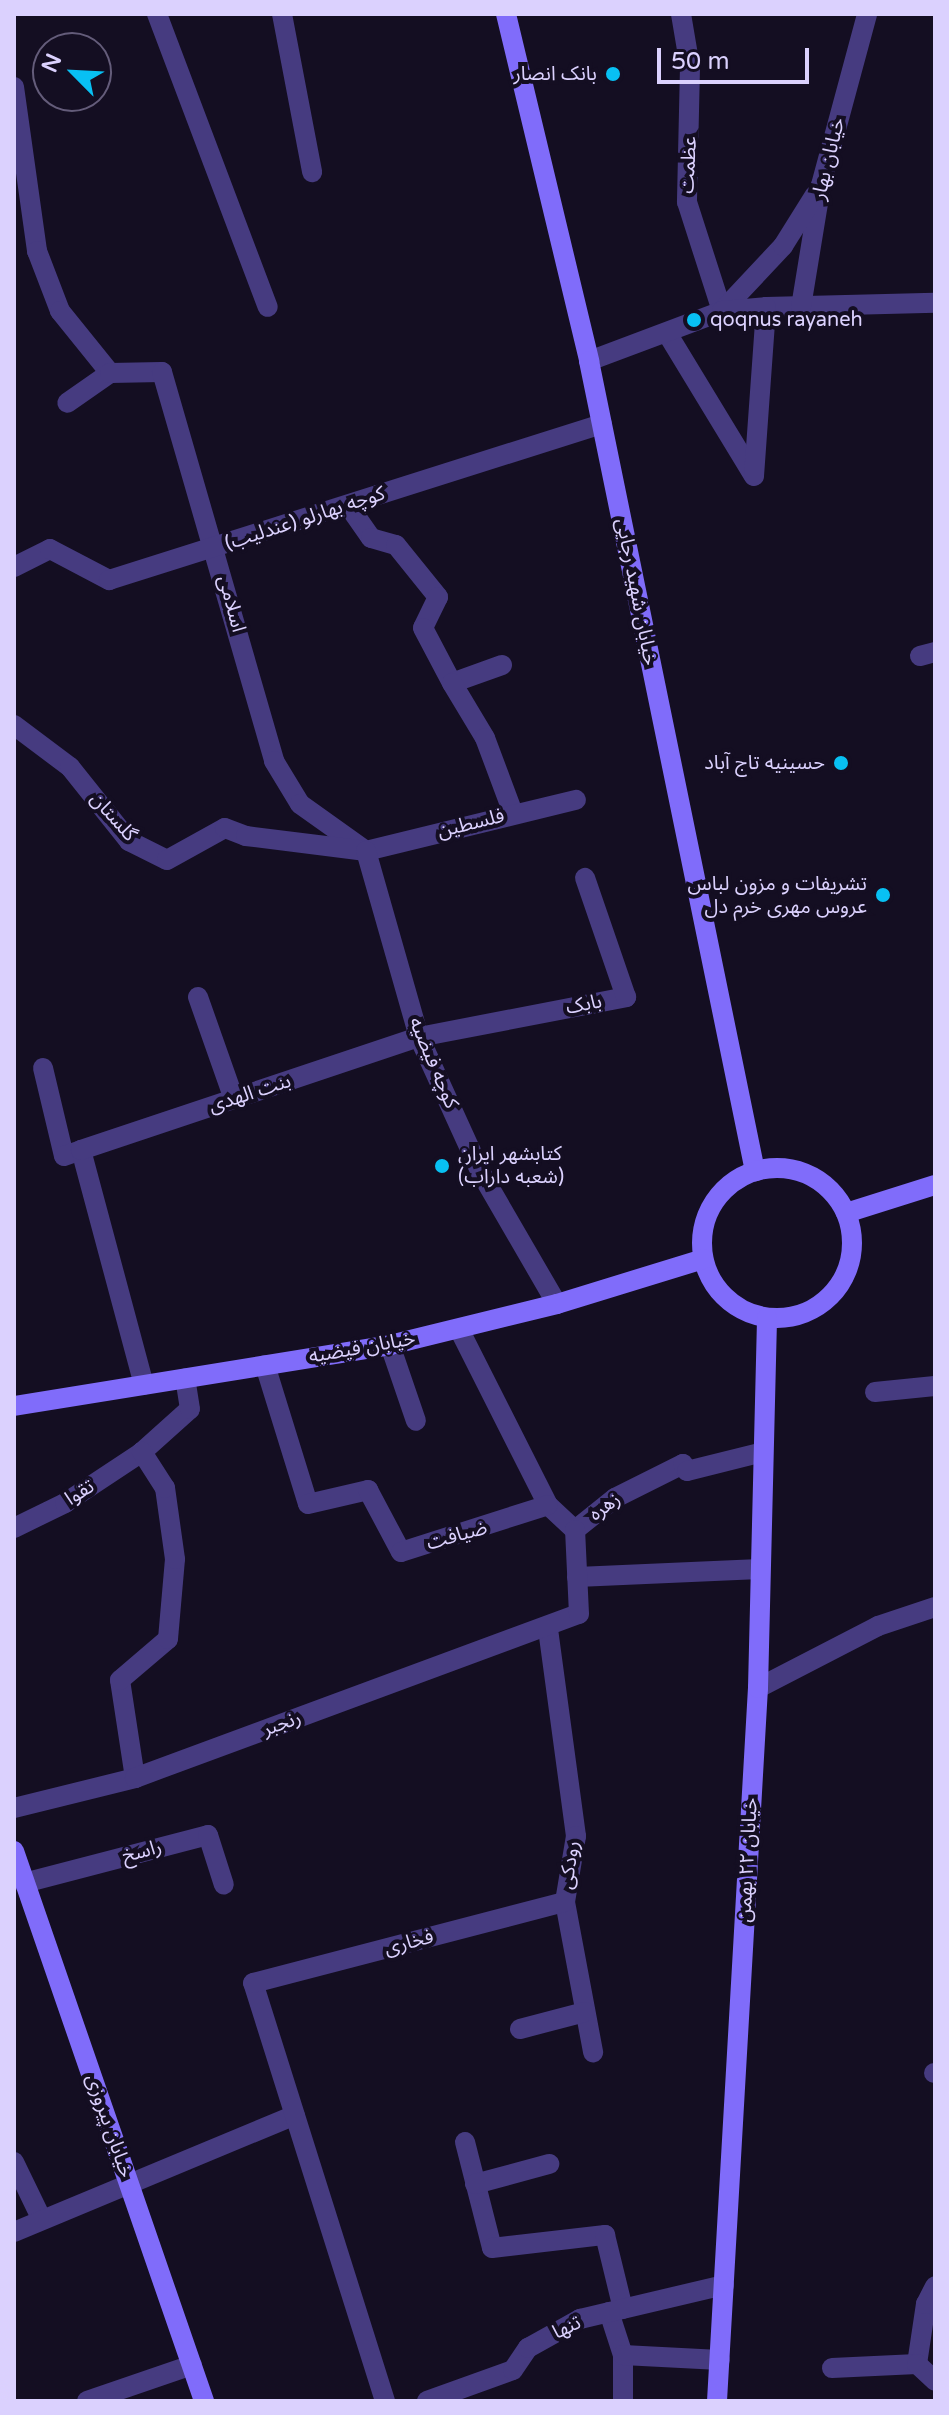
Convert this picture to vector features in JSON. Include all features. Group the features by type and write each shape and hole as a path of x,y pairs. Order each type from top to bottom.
{"main road":[{"name":"خیابان شهید رجایی","path":"506,14 589,361 755,1171"},
{"path":"785,1169 814,1178 846,1213 850,1258 829,1297 800,1314 767,1318 733,1305 709,1277 703,1259 707,1215 735,1181 755,1171 785,1169"},
{"path":"846,1213 935,1185"},
{"name":"خیابان فیضیه","path":"14,1406 390,1345 557,1304 703,1259"},
{"name":"خیابان ۲۲ بهمن","path":"717,2401 758,1688 767,1318"},
{"name":"خیابان پیروزی","path":"14,1851 204,2401"}],"street":[{"path":"157,14 268,307"},
{"path":"282,14 312,172"},
{"name":"عظمت","path":"681,14 690,67 687,202 722,311"},
{"name":"خیابان بهار","path":"801,307 821,185 867,14"},
{"path":"14,87 21,198 37,251 60,311 110,373 67,403"},
{"path":"722,311 783,246 821,185"},
{"path":"589,361 722,311 935,303"},
{"path":"667,333 754,476 766,307"},
{"name":"اسلامی","path":"110,373 162,372 216,547 274,761 300,804 366,851"},
{"name":"کوچه بهارلو (عندلیب)","path":"14,567 50,549 109,580 602,424"},
{"path":"348,505 371,538 396,545 438,597 423,628 485,738 513,813"},
{"path":"452,683 502,665"},
{"name":"گلستان","path":"14,725 70,767 129,841 167,860 225,828 246,836 366,851"},
{"name":"فلسطین","path":"366,851 576,800"},
{"name":"کوچه فیضیه","path":"366,851 419,1037 481,1173 557,1304"},
{"name":"بابک","path":"419,1037 626,997 585,878"},
{"path":"198,997 234,1099"},
{"name":"بنت الهدی","path":"81,1150 419,1037"},
{"path":"43,1068 64,1156 81,1150 144,1385"},
{"name":"زهره","path":"459,1329 548,1505 575,1530 615,1498 683,1464 687,1471 763,1452"},
{"path":"390,1345 416,1421"},
{"name":"ضیافت","path":"265,1365 308,1504 368,1490 401,1552 548,1505"},
{"name":"تقوا","path":"14,1528 65,1503 142,1452 190,1409 185,1378"},
{"path":"875,1392 935,1386"},
{"path":"135,1778 120,1680 168,1639 175,1559 165,1488 142,1452"},
{"path":"575,1530 577,1577 760,1569"},
{"name":"رنجبر","path":"14,1808 135,1778 548,1629 579,1614 577,1577"},
{"path":"758,1688 878,1626 935,1607"},
{"name":"رودکی","path":"548,1629 576,1836 565,1902 593,2052"},
{"name":"راسخ","path":"24,1883 208,1835 224,1885"},
{"name":"فخاری","path":"295,2115 253,1983 565,1902"},
{"path":"520,2029 585,2012"},
{"path":"14,2232 128,2181 295,2115 385,2401"},
{"path":"465,2142 492,2248 605,2235 623,2355 623,2401"},
{"path":"14,2162 42,2220"},
{"path":"475,2184 549,2164"},
{"name":"تنها","path":"427,2401 513,2370 528,2348 580,2319 724,2285"},
{"path":"917,2364 926,2304 935,2286"},
{"path":"623,2355 720,2360"},
{"path":"832,2368 917,2364 935,2381"},
{"path":"87,2401 192,2365"}],"place":[{"name":"بانک انصار","path":"613,74"},
{"name":"qoqnus rayaneh","path":"694,320"},
{"name":"حسینیه تاج آباد","path":"841,763"},
{"name":"تشریفات و مزون لباس عروس مهری خرم دل","path":"883,895"},
{"name":"کتابشهر ایران (شعبه داراب)","path":"442,1166"}]}
